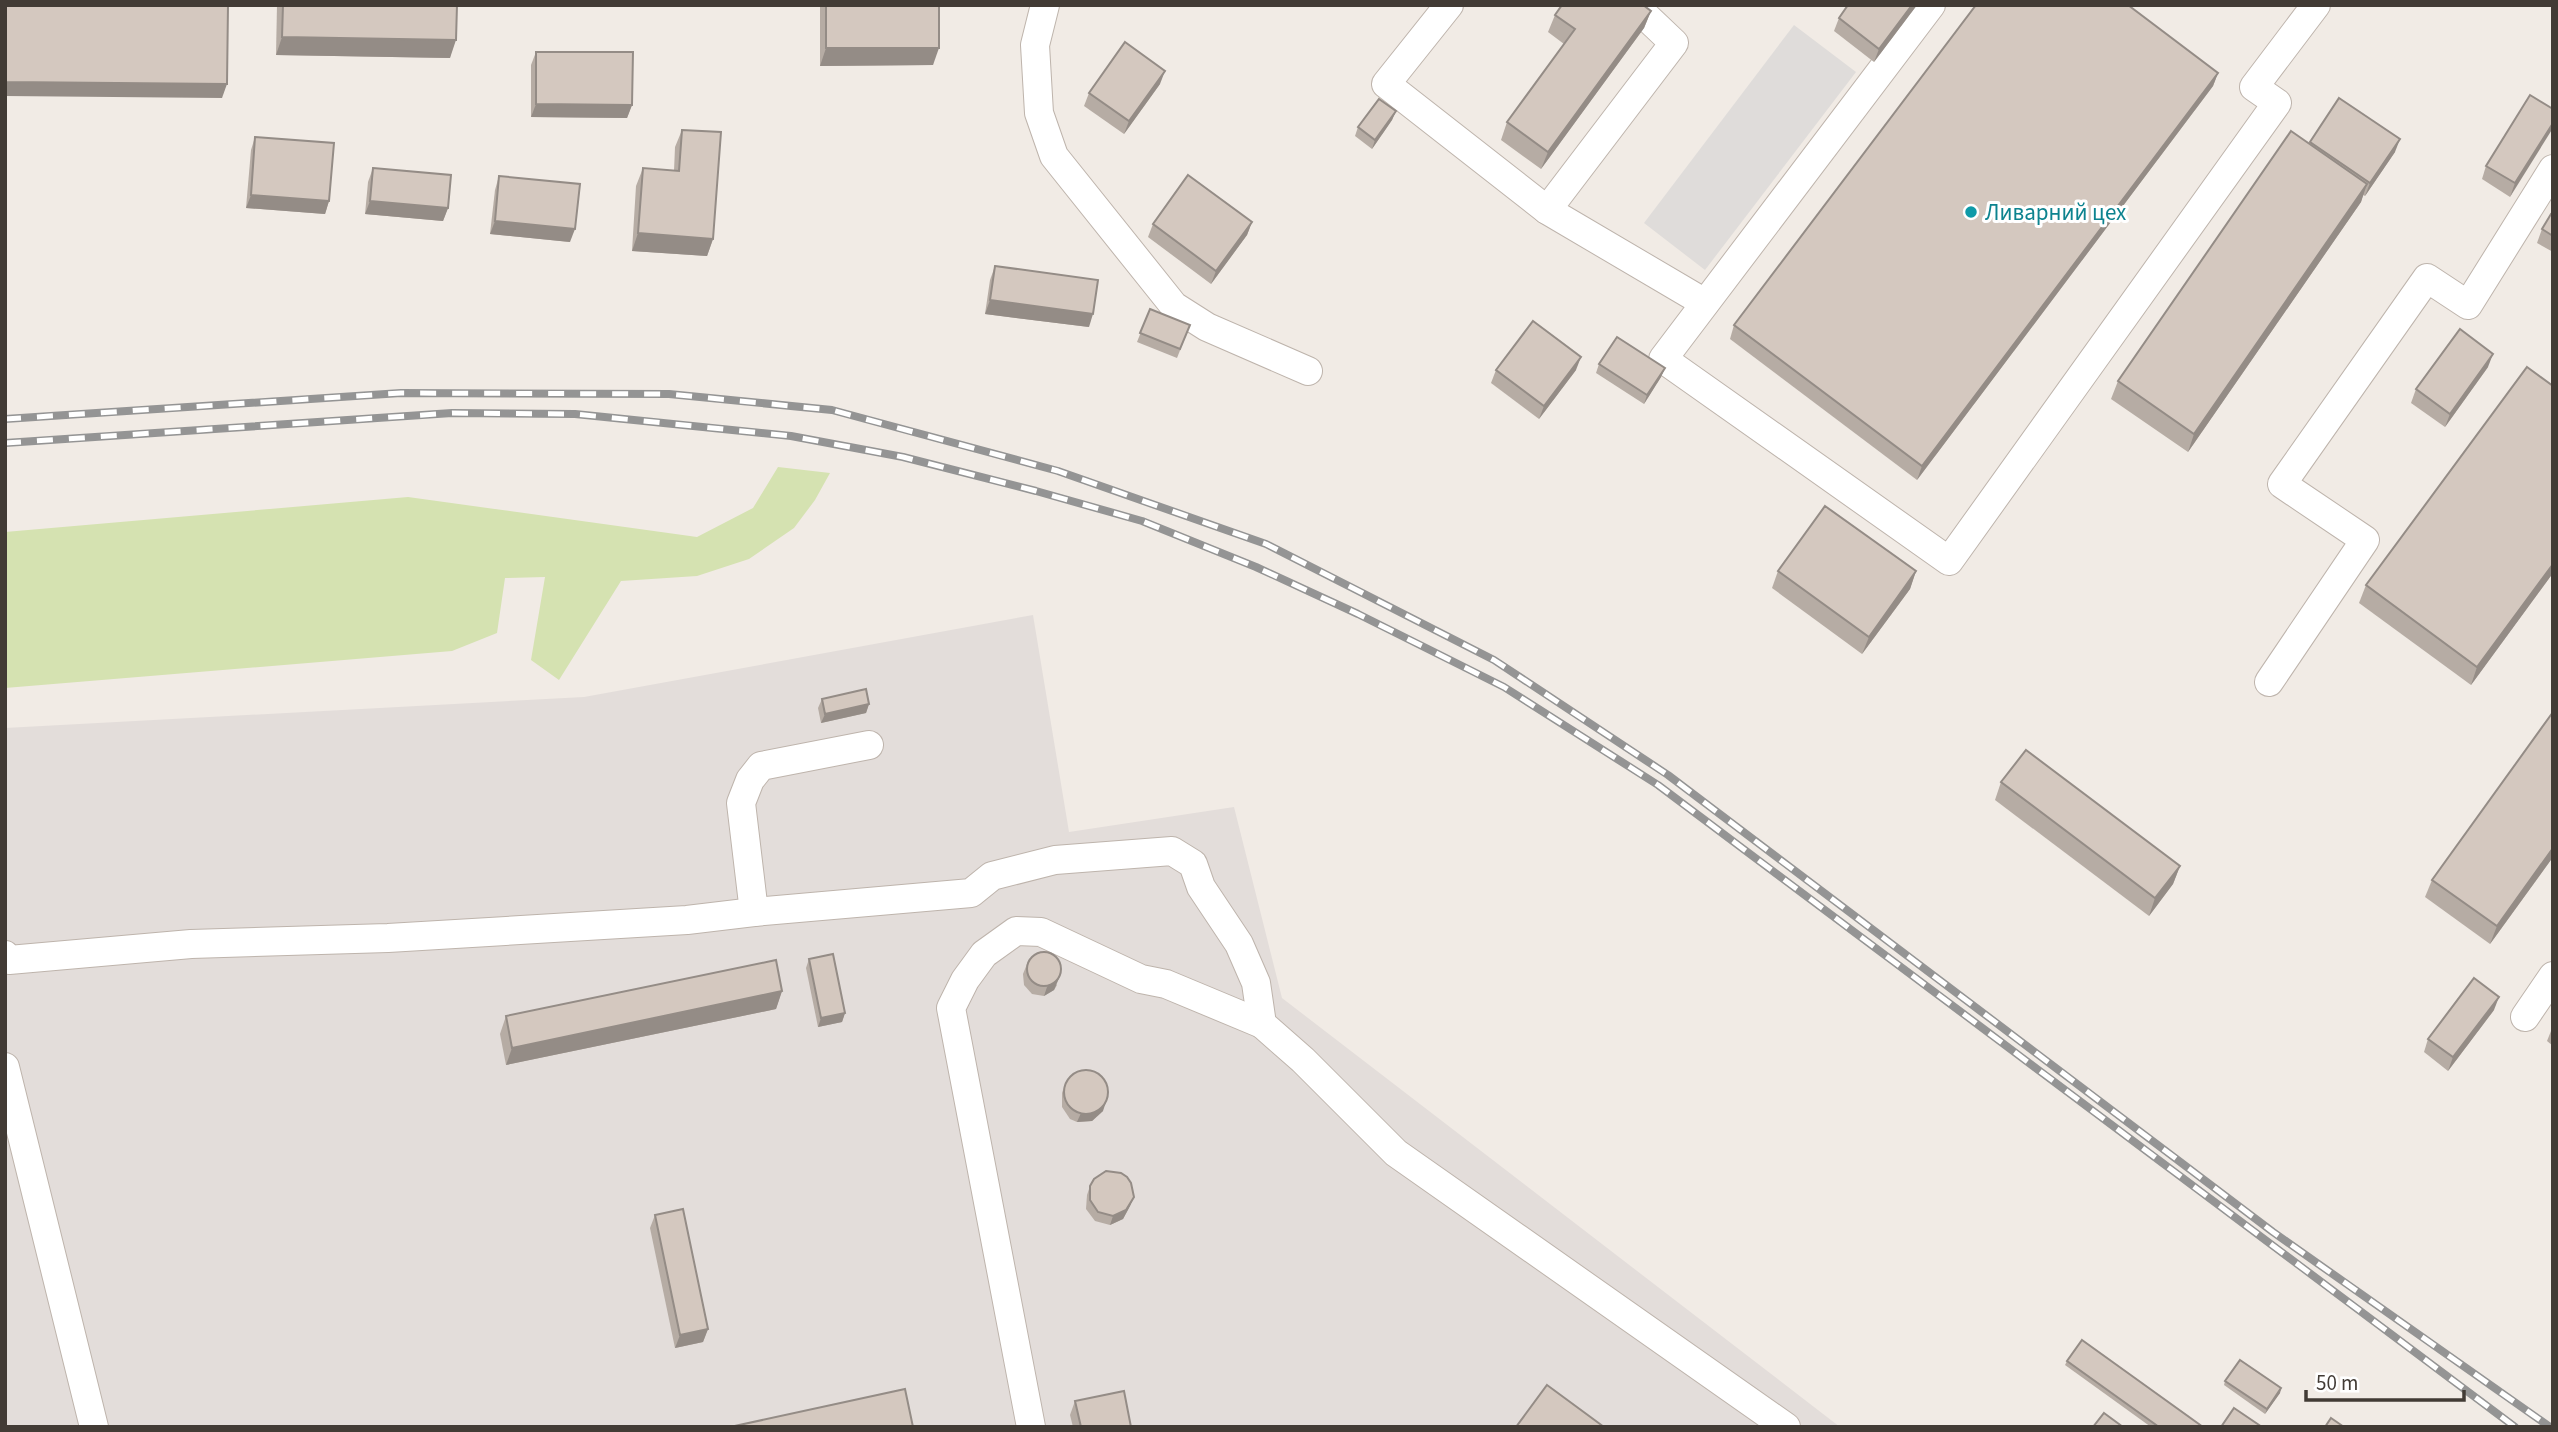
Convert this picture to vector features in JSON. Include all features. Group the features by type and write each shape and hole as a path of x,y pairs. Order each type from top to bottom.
{"lane":[{"path":"1045,5 1035,45 1039,113 1054,156 1174,306 1207,327 1308,370"},
{"path":"1449,5 1386,84 1548,209 1705,303"},
{"path":"1548,209 1674,43 1634,5"},
{"path":"1931,5 1663,359 1949,561 2277,103 2254,87 2316,5"},
{"path":"2269,682 2365,540 2282,484 2427,278 2468,305 2553,169"},
{"path":"754,912 741,803 750,780 761,766 869,745"},
{"path":"5,955 9,960 191,944 401,937 687,920 971,893 992,876 1055,860 1172,851 1193,864 1201,887 1239,944 1256,983 1262,1024"},
{"path":"1031,1427 951,1009 965,980 984,954 1016,931 1041,932 1141,979 1166,984 1262,1024 1303,1060 1396,1153 1786,1427"},
{"path":"2525,1017 2553,976"},
{"path":"5,1067 94,1427"}],"shaded area":[{"path":"1794,25 1856,72 1705,270 1644,223"},
{"path":"1033,615 1069,832 1234,807 1282,998 1840,1427 5,1427 5,728 584,697"}],"green space":[{"path":"778,467 830,473 815,500 794,528 749,559 697,576 621,581 559,680 531,660 545,577 505,578 497,633 452,651 5,688 5,532 408,497 697,537 753,508"}],"building":[{"path":"5,5 228,5 227,84 5,82"},
{"path":"283,5 457,5 456,40 282,37"},
{"path":"826,5 939,5 939,48 826,48"},
{"path":"1562,5 1643,5 1651,11 1548,152 1507,122 1575,29 1555,15"},
{"path":"1848,5 1912,5 1879,49 1839,18"},
{"name":"Ливарний цех","path":"1976,5 2128,5 2218,73 1922,466 1734,325"},
{"path":"1125,42 1165,71 1129,121 1089,93"},
{"path":"536,52 633,52 632,105 536,104"},
{"path":"2530,95 2553,109 2553,123 2515,183 2486,166"},
{"path":"2339,98 2400,139 2370,183 2310,142"},
{"path":"1379,99 1396,111 1375,140 1358,127"},
{"path":"682,130 721,132 713,239 638,233 643,168 679,171"},
{"path":"2291,131 2367,184 2194,434 2118,381"},
{"path":"255,137 334,143 329,201 251,195"},
{"path":"373,168 451,175 448,208 370,201"},
{"path":"1188,175 1252,222 1216,271 1153,224"},
{"path":"499,176 580,184 575,229 495,221"},
{"path":"2551,214 2553,215 2553,236 2542,229"},
{"path":"995,266 1098,280 1093,314 990,300"},
{"path":"1150,309 1190,325 1180,349 1140,333"},
{"path":"1533,321 1581,357 1544,406 1496,370"},
{"path":"2460,329 2493,354 2450,414 2416,389"},
{"path":"1617,337 1665,368 1647,395 1599,364"},
{"path":"2527,367 2553,386 2553,564 2477,667 2366,585"},
{"path":"1825,506 1916,571 1869,637 1778,571"},
{"path":"866,689 869,704 825,714 822,699"},
{"path":"2553,712 2553,848 2497,926 2432,880"},
{"path":"2026,750 2180,866 2155,898 2001,782"},
{"path":"1044,952 1056,957 1061,969 1056,981 1044,986 1032,981 1027,969 1032,957"},
{"path":"833,954 845,1013 821,1018 809,959"},
{"path":"776,960 782,991 512,1048 506,1016"},
{"path":"2474,978 2499,997 2453,1057 2428,1039"},
{"path":"1086,1070 1101,1077 1108,1092 1101,1107 1086,1114 1071,1107 1064,1092 1071,1077"},
{"path":"1106,1171 1121,1173 1127,1177 1134,1197 1126,1210 1113,1216 1098,1212 1090,1200 1090,1186 1094,1179"},
{"path":"683,1209 708,1329 680,1335 655,1215"},
{"path":"2082,1340 2203,1427 2159,1427 2067,1361"},
{"path":"2240,1360 2281,1388 2267,1409 2225,1381"},
{"path":"1547,1385 1604,1427 1516,1427"},
{"path":"905,1389 913,1427 730,1427"},
{"path":"1124,1391 1131,1427 1081,1427 1075,1401"},
{"path":"2234,1408 2262,1427 2221,1427"},
{"path":"2104,1413 2123,1427 2093,1427"},
{"path":"2331,1418 2344,1427 2325,1427"}],"railway":[{"path":"5,419 401,393 669,394 832,410 1058,471 1266,544 1494,660 1668,775 2273,1232 2550,1427"},
{"path":"5,443 452,413 575,414 791,436 903,457 1142,521 1256,567 1358,614 1504,687 1658,785 2515,1427"}],"place":[{"name":"Ливарний цех","path":"1971,212"}]}
